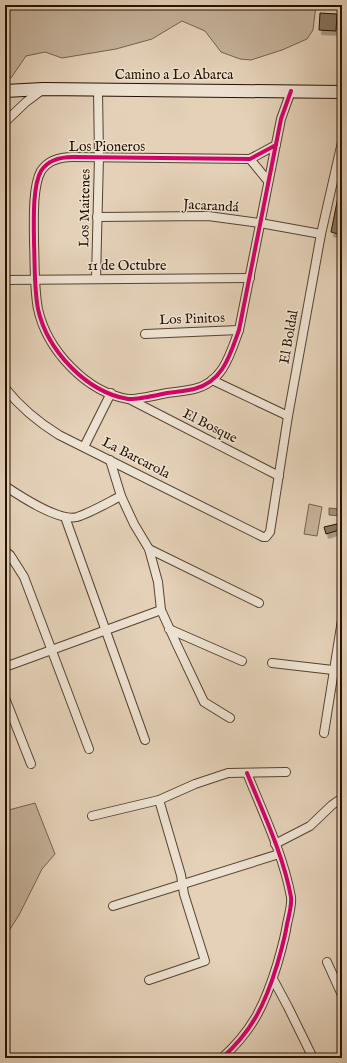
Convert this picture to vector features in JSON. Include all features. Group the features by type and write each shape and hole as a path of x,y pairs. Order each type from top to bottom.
{"main road":[{"name":"Camino a Lo Abarca","path":"5,91 98,90 342,92"}],"street":[{"path":"5,122 26,102 42,90"},
{"name":"Los Maitenes","path":"96,279 99,157 98,90"},
{"name":"Los Pioneros","path":"276,145 250,159 68,157 57,159 45,167 39,176 34,203 35,280 38,309 41,320 56,349 77,373 94,385 111,394 129,400 193,389 212,380 225,366 239,330 268,181 276,145 281,119 290,91"},
{"name":"El Boldal","path":"266,537 270,532 288,416 321,234 342,142"},
{"path":"250,159 268,181"},
{"name":"Jacarandá","path":"97,217 208,216 260,223 321,234"},
{"name":"11 de Octubre","path":"5,280 250,278"},
{"name":"Los Pinitos","path":"145,334 239,330"},
{"path":"212,380 288,416"},
{"name":"La Barcarola","path":"5,388 24,410 58,435 263,537 266,537"},
{"path":"84,447 111,394"},
{"name":"El Bosque","path":"129,400 279,476"},
{"path":"110,460 121,496 134,524 149,549 158,582 161,610 169,629 204,702 230,718"},
{"path":"5,486 39,506 65,517 76,517 121,496"},
{"path":"65,517 145,740"},
{"path":"149,549 260,603"},
{"path":"5,551 10,555 24,576 89,749"},
{"path":"5,667 161,610"},
{"path":"324,733 342,620"},
{"path":"169,629 242,661"},
{"path":"272,663 342,672"},
{"path":"5,698 31,764"},
{"path":"92,816 159,800 194,784 228,773 286,772"},
{"path":"222,1058 239,1041 256,1017 269,992 285,938 291,898 279,854 246,773"},
{"path":"275,844 310,826 332,805 342,798"},
{"path":"149,980 205,961 184,894 181,875 159,800"},
{"path":"113,906 279,854"},
{"path":"327,962 342,995"},
{"path":"273,979 313,1058"}],"shaded area":[{"path":"5,5 316,5 313,30 307,39 282,50 251,60 240,59 221,52 205,31 182,21 152,39 116,49 62,58 45,52 26,56 11,78 5,80"},
{"path":"309,504 322,507 317,536 304,534"},
{"path":"329,508 341,509 340,516 329,515"},
{"path":"35,803 55,854 42,869 19,915 5,937 5,811"}],"building":[{"path":"320,13 337,14 336,31 319,30"},
{"path":"339,192 342,193 342,235 331,232"},
{"path":"337,524 339,530 326,534 324,527"}],"cycle path":[{"path":"276,145 250,159 68,157 55,160 44,167 38,178 34,206 35,276 38,309 43,324 59,354 83,378 97,388 112,395 132,399 194,389 204,385 219,374 228,358 239,330 281,119 291,91"},
{"path":"222,1058 233,1048 250,1027 268,992 280,955 291,903 291,897 278,849 247,773"}]}
